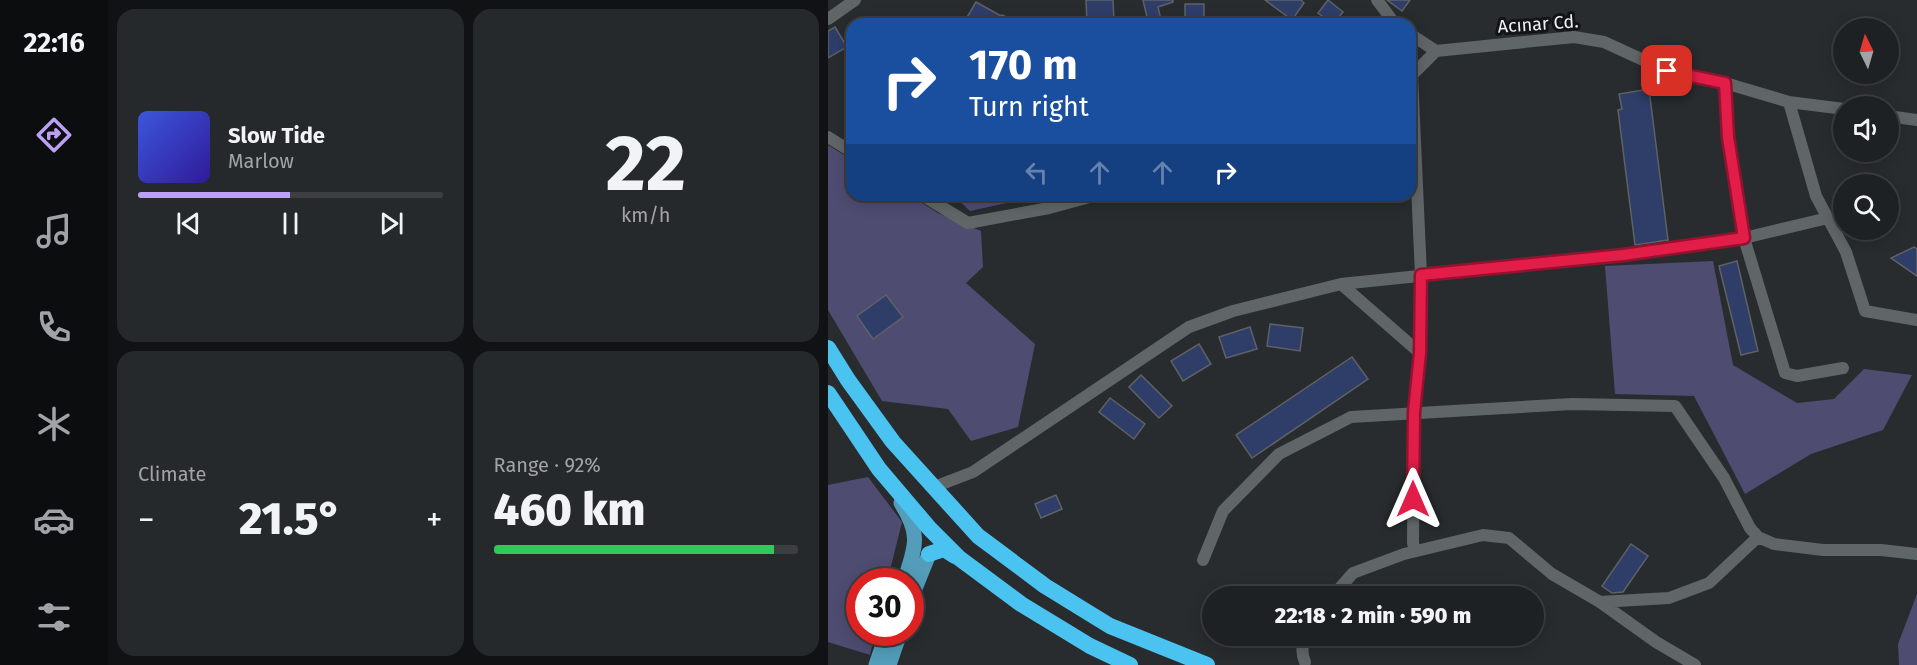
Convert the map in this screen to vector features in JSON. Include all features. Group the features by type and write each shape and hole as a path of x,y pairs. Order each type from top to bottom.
{"highway":[{"path":"828,348 848,380 894,442 978,536 1046,586 1110,626 1207,665"},
{"path":"828,393 879,469 930,529 959,558"},
{"path":"922,551 944,549 1021,604 1090,646 1130,665"}],"main road":[{"path":"879,469 912,522 922,551 918,568"},
{"path":"912,568 922,551"},
{"path":"876,665 883,646"},
{"path":"890,665 896,646"}],"street":[{"path":"828,19 855,0"},
{"path":"1377,0 1390,18"},
{"name":"Acınar Cd.","path":"1436,51 1574,37 1604,42 1667,71 1725,83 1789,102 1833,108"},
{"path":"1416,38 1436,51 1416,68"},
{"path":"1725,83 1728,137 1744,238 1785,373 1797,376 1843,368"},
{"path":"1789,102 1816,196 1846,252 1865,311 1917,320"},
{"path":"1899,118 1917,120"},
{"path":"828,137 846,148"},
{"path":"1415,551 1413,543 1414,412 1420,353 1421,275 1416,174"},
{"path":"932,201 968,223 1074,201"},
{"path":"934,487 973,472 1189,327 1233,311 1341,284 1623,255 1744,238 1828,218"},
{"path":"1341,284 1420,353"},
{"path":"1203,560 1223,511 1279,454 1352,417 1572,404 1675,406 1724,478 1750,528 1758,537 1774,544 1823,550 1881,550 1917,554"},
{"path":"1342,586 1353,573 1404,554 1483,535 1509,538 1552,574 1695,665"},
{"path":"1599,602 1669,598 1709,583 1758,537"},
{"path":"1303,646 1305,662"}],"shaded area":[{"path":"828,145 846,156 846,201 919,201 938,213 981,231 983,267 966,283 1035,344 1018,427 971,441 948,409 882,401 828,310"},
{"path":"959,201 1016,201 970,211"},
{"path":"1713,261 1733,365 1797,403 1834,399 1864,369 1912,375 1883,430 1811,454 1745,494 1694,396 1615,394 1605,266"},
{"path":"868,477 902,522 890,568 846,568 846,646 872,646 870,655 828,642 828,485"},
{"path":"1917,594 1917,665 1899,665 1898,644"}],"building":[{"path":"1086,0 1113,0 1114,18 1087,18"},
{"path":"1143,0 1173,0 1173,2 1158,7 1161,18 1143,18 1147,17"},
{"path":"1265,0 1301,0 1304,3 1293,18 1289,18"},
{"path":"1328,0 1343,12 1338,18 1325,18 1318,13"},
{"path":"1387,0 1410,0 1402,11"},
{"path":"976,2 1009,18 967,18"},
{"path":"1185,4 1204,4 1204,18 1185,18"},
{"path":"835,27 846,48 828,58 828,31"},
{"path":"1649,89 1668,240 1635,245 1618,110 1622,109 1619,94"},
{"path":"1914,247 1917,249 1917,276 1891,258"},
{"path":"1737,261 1758,351 1741,355 1719,266"},
{"path":"886,295 903,317 873,339 857,316"},
{"path":"1270,324 1303,328 1300,351 1267,346"},
{"path":"1250,327 1257,349 1226,358 1219,337"},
{"path":"1199,344 1211,364 1183,381 1171,361"},
{"path":"1352,357 1368,379 1252,458 1236,435"},
{"path":"1141,375 1172,406 1159,418 1129,387"},
{"path":"1110,398 1145,424 1134,439 1099,412"},
{"path":"1056,495 1062,509 1041,518 1035,504"},
{"path":"1631,544 1648,556 1623,592 1612,593 1602,586"}],"route":[{"path":"1413,499 1414,412 1420,353 1421,275 1623,255 1744,238 1728,137 1725,83 1667,71"}]}
